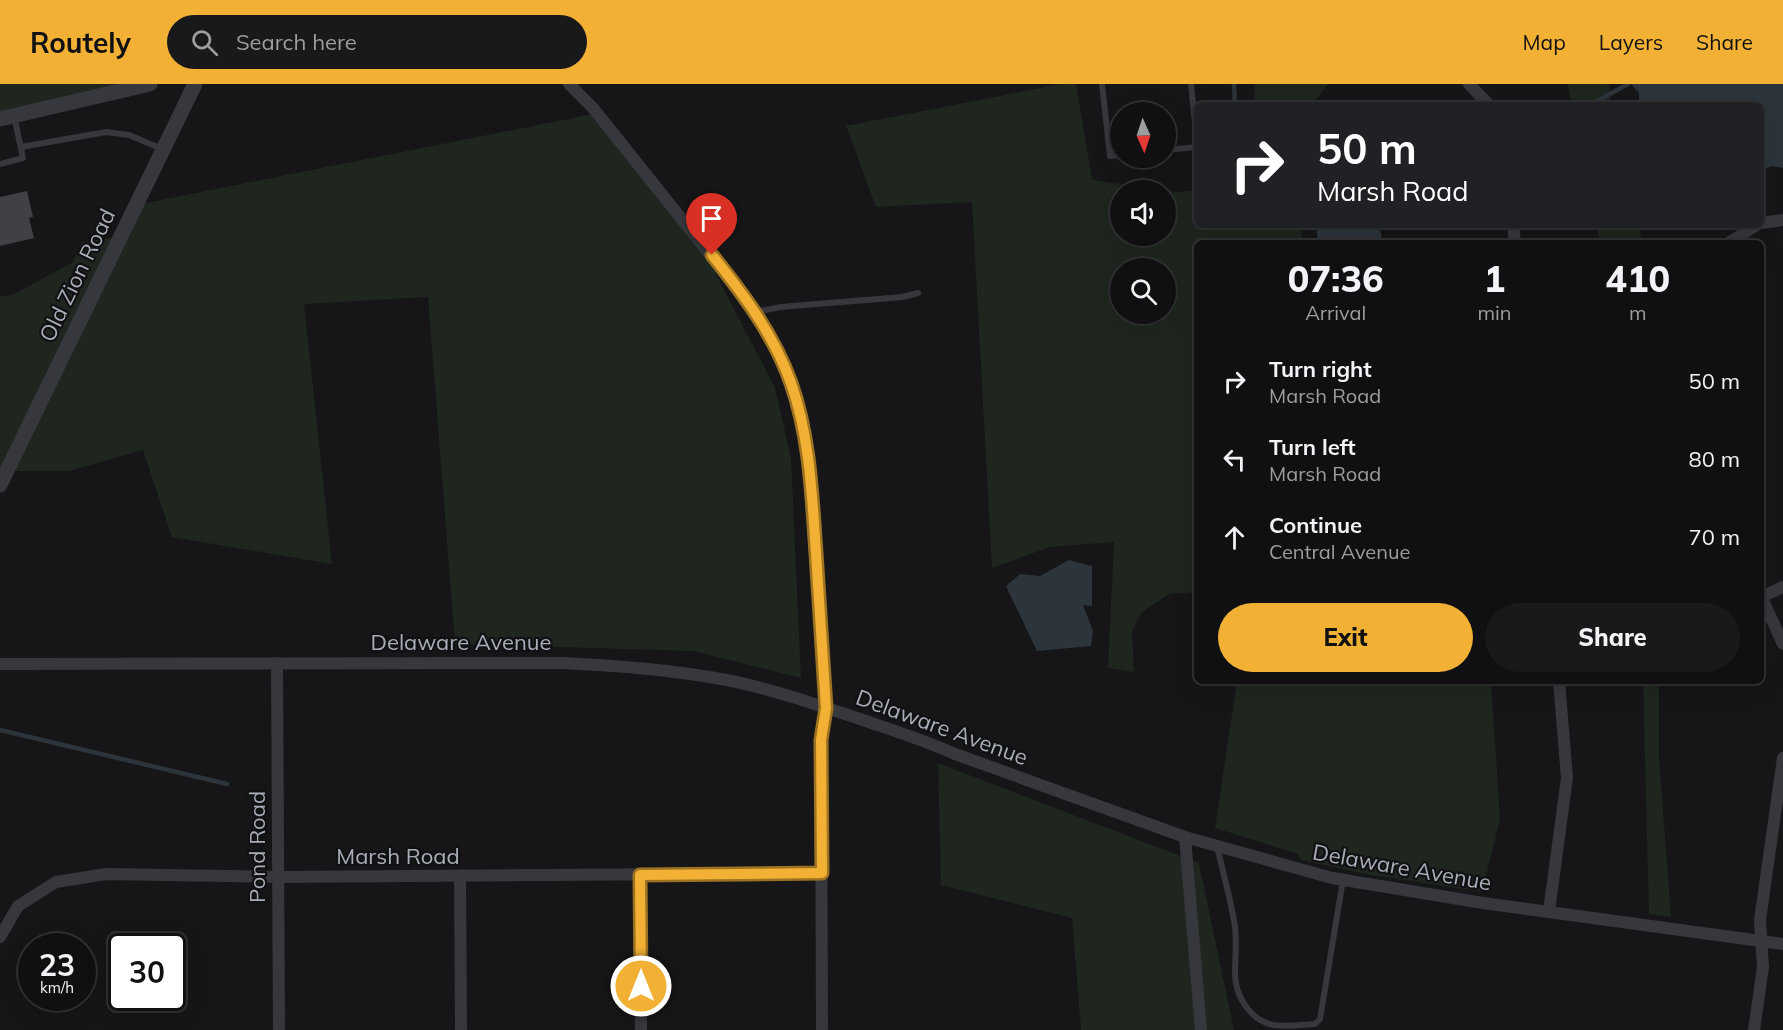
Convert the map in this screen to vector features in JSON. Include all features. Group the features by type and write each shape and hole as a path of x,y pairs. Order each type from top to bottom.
{"street":[{"path":"7,117 115,88 150,84"},
{"name":"Old Zion Road","path":"0,485 195,84"},
{"path":"569,84 600,117 756,312 790,381 805,434 812,499 826,708 821,740 822,1030"},
{"path":"1469,84 1486,102"},
{"path":"1764,223 1783,220"},
{"path":"1733,240 1752,228"},
{"path":"1764,595 1783,587"},
{"path":"1764,603 1783,644"},
{"name":"Pond Road","path":"277,663 279,1030"},
{"name":"Delaware Avenue","path":"0,664 551,663 679,672 734,682 826,708 931,743 955,754 1185,837 1278,864 1343,880 1483,903 1783,944"},
{"path":"1549,911 1567,778 1558,684"},
{"path":"1754,1030 1763,967 1760,920 1783,758"},
{"path":"1185,837 1201,1030"},
{"name":"Marsh Road","path":"0,937 18,906 56,882 106,874 278,877 822,873"},
{"path":"640,875 641,1030"},
{"path":"460,876 461,1030"}],"lane":[{"path":"1102,84 1110,156"},
{"path":"1191,84 1194,113"},
{"path":"0,164 24,158 7,117"},
{"path":"21,147 106,132 129,135 163,150"},
{"path":"1176,149 1194,147"},
{"path":"756,312 781,307 902,297 918,293"},
{"path":"1217,846 1235,927 1237,951 1235,975 1238,993 1257,1018 1274,1025 1315,1024 1320,1019 1343,880"}],"shaded area":[{"path":"0,84 150,84 0,119"},
{"path":"1061,84 1076,84 1092,180 1110,183 1110,246 1176,246 1176,192 1194,190 1194,228 1301,228 1302,240 1194,240 1194,592 1169,594 1142,612 1132,631 1134,672 1108,668 1114,542 1050,547 992,568 972,202 876,207 846,126"},
{"path":"1254,84 1328,84 1314,102 1255,102"},
{"path":"1568,84 1609,84 1611,102 1571,102"},
{"path":"1631,84 1783,84 1783,168 1772,166 1764,169 1764,102 1639,102 1639,93"},
{"path":"598,113 693,230 775,388 791,458 801,678 694,651 455,644 428,297 304,304 332,564 172,537 143,450 69,471 0,471 0,296 13,295 73,262 82,242 118,237 136,205"},
{"path":"1316,228 1380,228 1382,240 1318,240"},
{"path":"1597,228 1641,228 1640,240 1599,240"},
{"path":"1069,560 1092,566 1092,606 1083,605 1093,631 1091,646 1037,651 1006,586 1020,574 1040,576"},
{"path":"1237,684 1491,684 1500,820 1482,892 1366,874 1301,860 1298,854 1215,828"},
{"path":"1643,684 1659,684 1659,757 1671,917 1649,914"},
{"path":"938,763 1199,863 1234,1030 1081,1030 1072,918 941,885"}],"building":[{"path":"27,191 33,217 29,218 34,238 0,246 0,197"}],"waterway":[{"path":"1234,84 1235,102"},
{"path":"1595,102 1628,84"},
{"path":"0,730 227,784"}],"route":[{"path":"641,986 640,875 822,873 821,740 826,708 812,499 805,434 790,381 771,339 756,312 712,255"}]}
